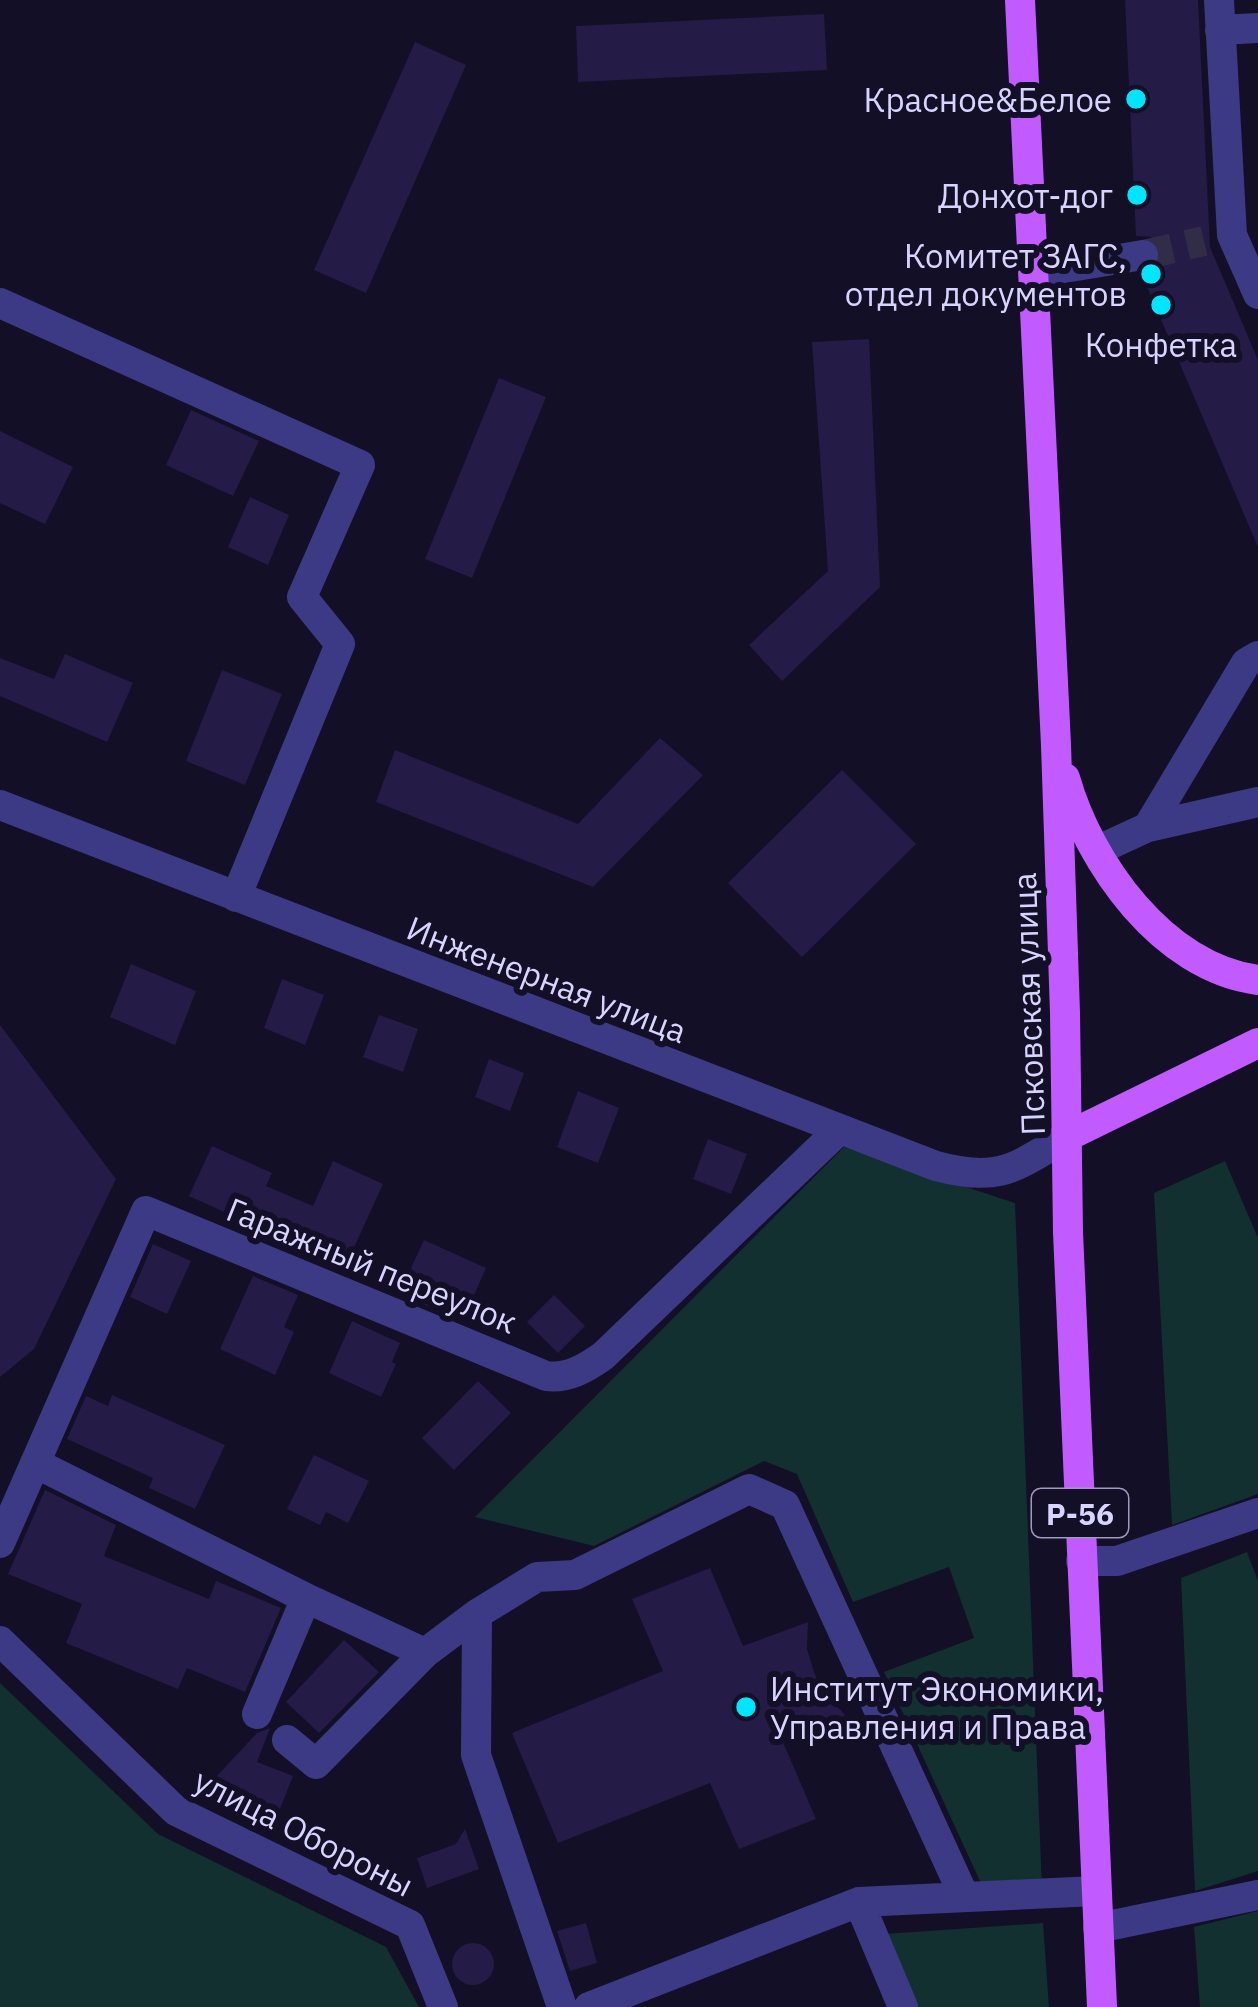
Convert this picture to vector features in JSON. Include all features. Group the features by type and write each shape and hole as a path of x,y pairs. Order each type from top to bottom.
{"main road":[{"name":"Псковская улица","path":"1021,0 1056,745 1068,1232 1102,2007"},
{"path":"1056,745 1070,796 1096,851 1134,905 1167,938 1204,962 1258,980"},
{"path":"1068,1136 1258,1043"}],"street":[{"path":"1258,28 1220,15 1218,238 1258,293"},
{"path":"1034,273 1143,255"},
{"path":"0,302 360,465 302,597 340,644 236,898"},
{"path":"1148,827 1246,663 1258,656"},
{"path":"1096,851 1148,827 1258,802"},
{"name":"Инженерная улица","path":"0,805 935,1166 981,1175 1010,1169 1068,1136"},
{"name":"Гаражный переулок","path":"0,1544 146,1211 557,1377 602,1356 839,1130"},
{"path":"35,1463 425,1653"},
{"path":"287,1740 316,1764 425,1653 477,1614 538,1577 574,1575 749,1489 785,1505 964,1897"},
{"path":"1082,1561 1117,1561 1258,1513"},
{"path":"257,1714 306,1598"},
{"path":"477,1614 476,1755 562,2007"},
{"name":"улица Обороны","path":"0,1641 176,1811 410,1925 443,2007"},
{"path":"589,2007 859,1902 1096,1891"},
{"path":"1098,1928 1258,1895"},
{"path":"859,1902 903,2007"}],"green space":[{"path":"844,1147 1015,1203 1042,1890 985,1892 884,1672 974,1638 949,1567 853,1602 797,1474 764,1461 594,1546 475,1517"},
{"path":"1225,1161 1258,1238 1258,1494 1172,1525 1154,1193"},
{"path":"1247,1552 1258,1581 1258,1871 1195,1891 1181,1578"},
{"path":"0,1683 158,1834 386,1947 419,2007 0,2007"},
{"path":"1258,1911 1258,2007 1200,2007 1194,1927"},
{"path":"1043,1923 1049,2007 915,2007 885,1934"}],"building":[{"path":"1125,0 1198,0 1210,247 1258,360 1258,547 1142,275 1156,269 1162,253 1151,237 1136,236"},
{"path":"824,14 827,70 578,82 576,26"},
{"path":"415,42 466,65 366,293 314,270"},
{"path":"869,339 880,587 782,681 749,645 828,571 812,342"},
{"path":"499,378 546,397 472,578 425,559"},
{"path":"191,410 259,441 233,496 166,465"},
{"path":"0,431 73,467 45,524 0,503"},
{"path":"250,497 289,515 268,565 228,547"},
{"path":"65,654 133,683 107,742 0,696 0,658 54,679"},
{"path":"222,670 282,694 245,785 186,761"},
{"path":"660,738 703,775 593,887 376,802 395,750 578,824"},
{"path":"842,770 916,844 802,957 728,883"},
{"path":"131,964 196,991 175,1045 110,1017"},
{"path":"282,979 324,995 305,1045 264,1028"},
{"path":"379,1015 418,1029 403,1072 363,1057"},
{"path":"0,1025 116,1179 34,1349 0,1377"},
{"path":"489,1059 524,1073 510,1111 475,1097"},
{"path":"578,1091 619,1108 598,1163 557,1147"},
{"path":"708,1139 747,1154 731,1194 693,1179"},
{"path":"212,1146 272,1173 266,1186 313,1206 333,1161 383,1184 346,1265 318,1252 314,1259 270,1241 273,1234 189,1196"},
{"path":"424,1240 486,1268 468,1309 444,1299 438,1310 417,1302 422,1289 405,1281"},
{"path":"153,1244 191,1261 167,1314 130,1297"},
{"path":"253,1276 298,1295 284,1327 294,1332 275,1375 220,1349"},
{"path":"554,1295 585,1326 558,1353 527,1322"},
{"path":"352,1321 400,1343 381,1397 329,1373"},
{"path":"478,1381 511,1413 454,1470 422,1438"},
{"path":"112,1395 225,1445 195,1509 149,1488 153,1478 67,1439 86,1396 108,1406"},
{"path":"314,1455 369,1481 348,1523 326,1512 320,1525 287,1509"},
{"path":"45,1490 116,1525 104,1556 209,1599 216,1581 281,1608 245,1692 187,1668 178,1689 66,1643 82,1604 8,1574"},
{"name":"Институт Экономики, Управления и Права","path":"710,1568 743,1646 808,1622 807,1649 815,1675 846,1716 783,1742 816,1819 739,1849 710,1783 558,1843 512,1733 663,1671 632,1599"},
{"path":"344,1640 379,1672 319,1733 286,1702"},
{"path":"270,1728 257,1762 293,1776 278,1814 242,1799 245,1790 215,1778 257,1733"},
{"path":"465,1829 479,1869 427,1888 417,1858 456,1844"},
{"path":"586,1923 597,1963 570,1971 557,1931"},
{"path":"473,1943 488,1949 494,1964 488,1979 473,1985 458,1979 452,1964 458,1949"}],"tunnel":[{"path":"1143,255 1204,241"}],"place":[{"name":"Красное&Белое","path":"1136,99"},
{"name":"Донхот-дог","path":"1137,195"},
{"name":"Комитет ЗАГС, отдел документов","path":"1151,274"},
{"name":"Конфетка","path":"1161,305"},
{"name":"Институт Экономики, Управления и Права","path":"746,1707"}]}
